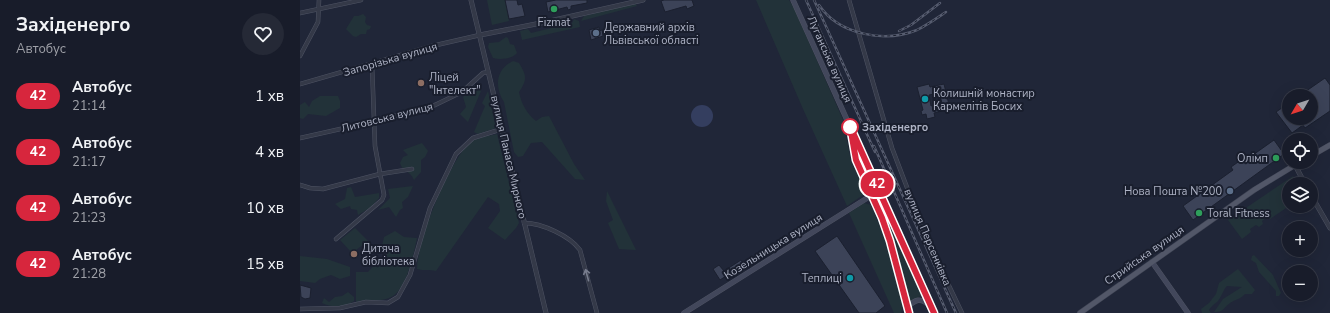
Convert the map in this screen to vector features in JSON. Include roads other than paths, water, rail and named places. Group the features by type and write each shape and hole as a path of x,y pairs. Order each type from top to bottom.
{"main road":[{"name":"Луганська вулиця","path":"793,0 880,190 934,313"},
{"name":"Луганська вулиця","path":"850,126 856,160 890,241 909,313"},
{"path":"1318,152 1330,145"},
{"name":"Стрийська вулиця","path":"1080,313 1249,194 1289,169"},
{"name":"Козельницька вулиця","path":"684,313 871,194 880,190"},
{"path":"1152,262 1188,313"},
{"path":"907,308 918,299 925,301 932,306"}],"street":[{"path":"300,56 316,27 319,0"},
{"path":"300,13 361,0"},
{"name":"вулиця Панаса Мирного","path":"471,0 546,313"},
{"path":"480,35 643,0"},
{"name":"вулиця Персенківка","path":"849,0 892,148 927,240 962,313"},
{"name":"Запорізька вулиця","path":"300,84 432,46 480,35"},
{"path":"336,239 384,198 375,146 372,64"},
{"name":"Литовська вулиця","path":"300,138 373,122 435,105 462,92 483,73 488,72"},
{"path":"300,309 340,308 366,302 388,302 398,297 410,275 430,208 456,154 472,138 502,129"},
{"path":"300,186 323,189 380,174 412,169"},
{"path":"1318,207 1330,228"},
{"path":"524,224 534,224 549,228 576,244 580,250 584,262 597,313"},
{"path":"340,308 340,313"},
{"path":"691,308 695,313"}],"water":[{"path":"702,105 706,106 712,112 712,120 706,126 702,127 698,126 692,120 691,116 692,112 698,106"}],"railway":[{"path":"806,0 875,152"},
{"path":"814,0 956,313"},
{"path":"899,31 911,25 940,3"},
{"path":"819,5 828,15 850,30 877,36 891,36 917,30 946,12"},
{"path":"874,146 947,313"}],"place":[{"name":"Fizmat","path":"554,9"},
{"name":"Державний архів Львівської області","path":"596,33"},
{"name":"Ліцей \"Інтелект\"","path":"421,83"},
{"name":"Колишній монастир Кармелітів Босих","path":"925,99"},
{"name":"Західенерго","path":"850,127"},
{"name":"Олімп","path":"1276,158"},
{"name":"Нова Пошта №200","path":"1230,191"},
{"name":"Toral Fitness","path":"1199,213"},
{"name":"Дитяча бібліотека","path":"354,254"},
{"name":"Теплиці","path":"850,278"}]}
